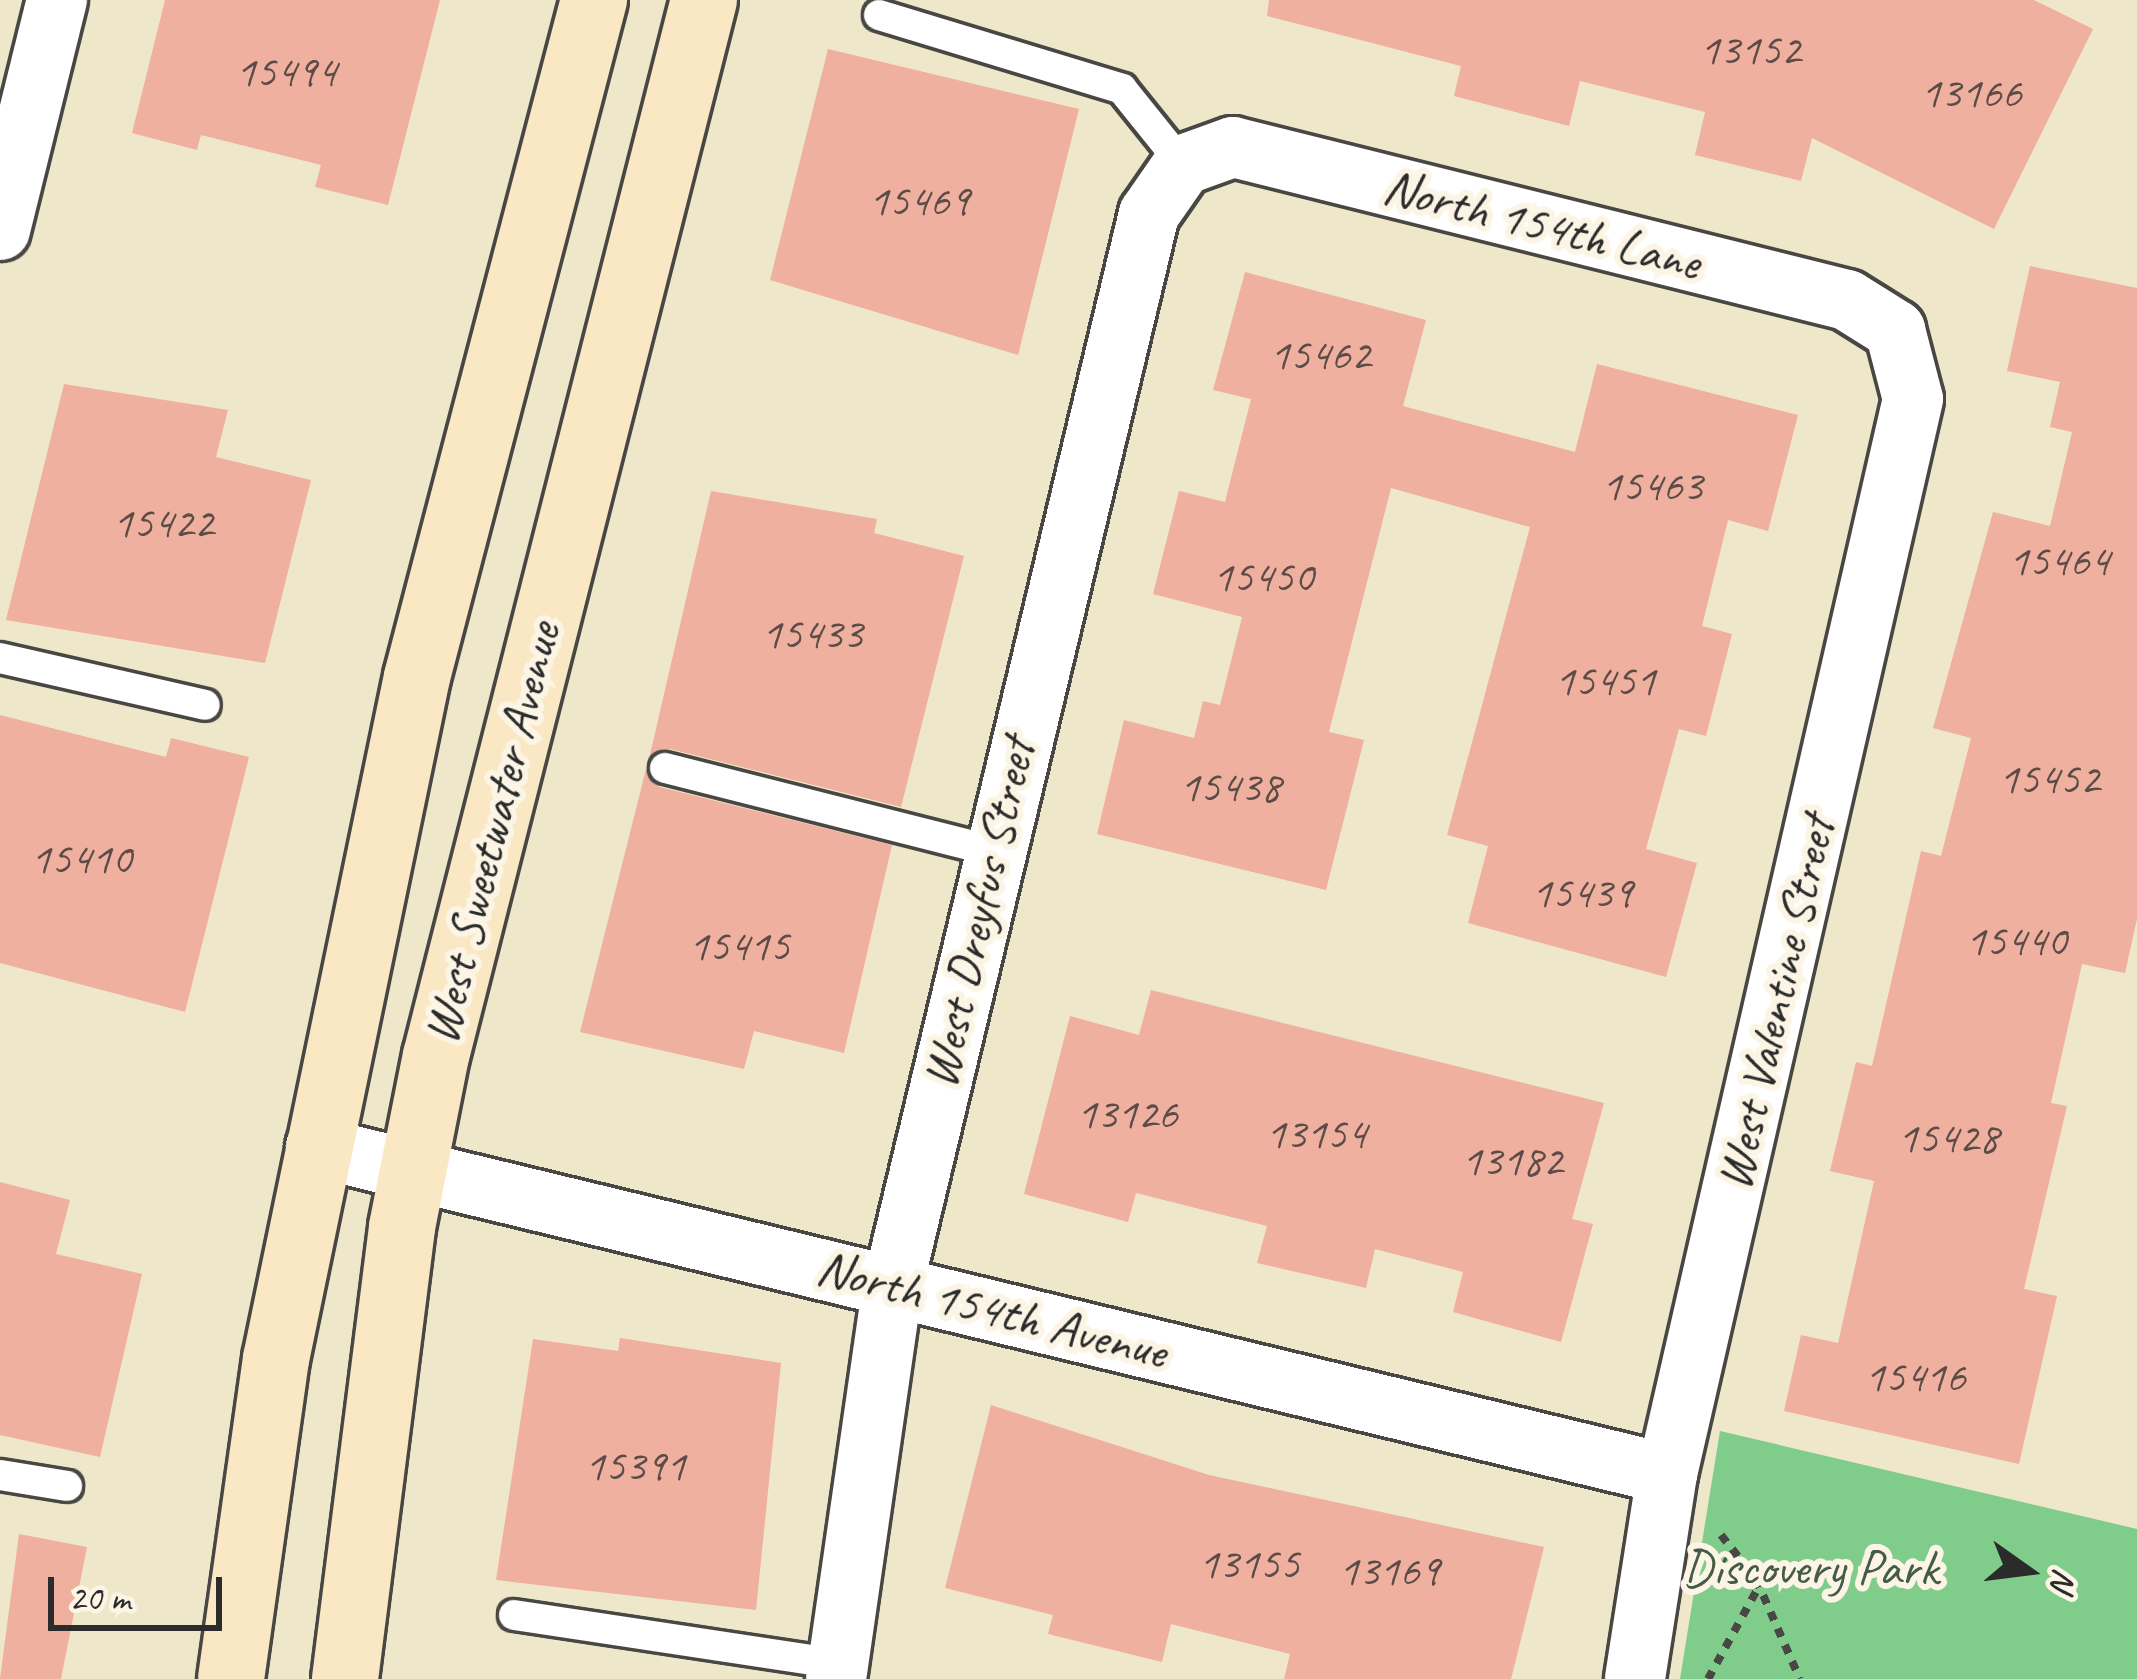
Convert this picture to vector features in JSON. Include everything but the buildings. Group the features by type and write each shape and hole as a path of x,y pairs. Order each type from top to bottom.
{"street":[{"path":"0,230 57,0"},
{"name":"West Sweetwater Avenue","path":"231,1679 316,1147 417,677 594,0"},
{"name":"West Sweetwater Avenue","path":"345,1679 415,1169 516,722 704,0"},
{"name":"North 154th Lane","path":"1183,165 1233,147 1847,300 1895,330"},
{"name":"West Dreyfus Street","path":"837,1671 893,1285 990,850 1148,214 1183,165"},
{"name":"West Valentine Street","path":"1635,1679 1666,1474 1913,399 1895,330"},
{"name":"North 154th Avenue","path":"316,1147 1666,1474"}],"lane":[{"path":"879,16 1122,89 1183,165"},
{"path":"0,658 205,705"},
{"path":"665,769 990,850"},
{"path":"0,1475 67,1486"},
{"path":"514,1615 837,1671"}],"path":[{"path":"1721,1535 1759,1587 1800,1679"},
{"path":"1708,1679 1759,1587"}],"green space":[{"name":"Discovery Park","path":"1720,1431 2137,1529 2137,1679 1680,1679"}]}
